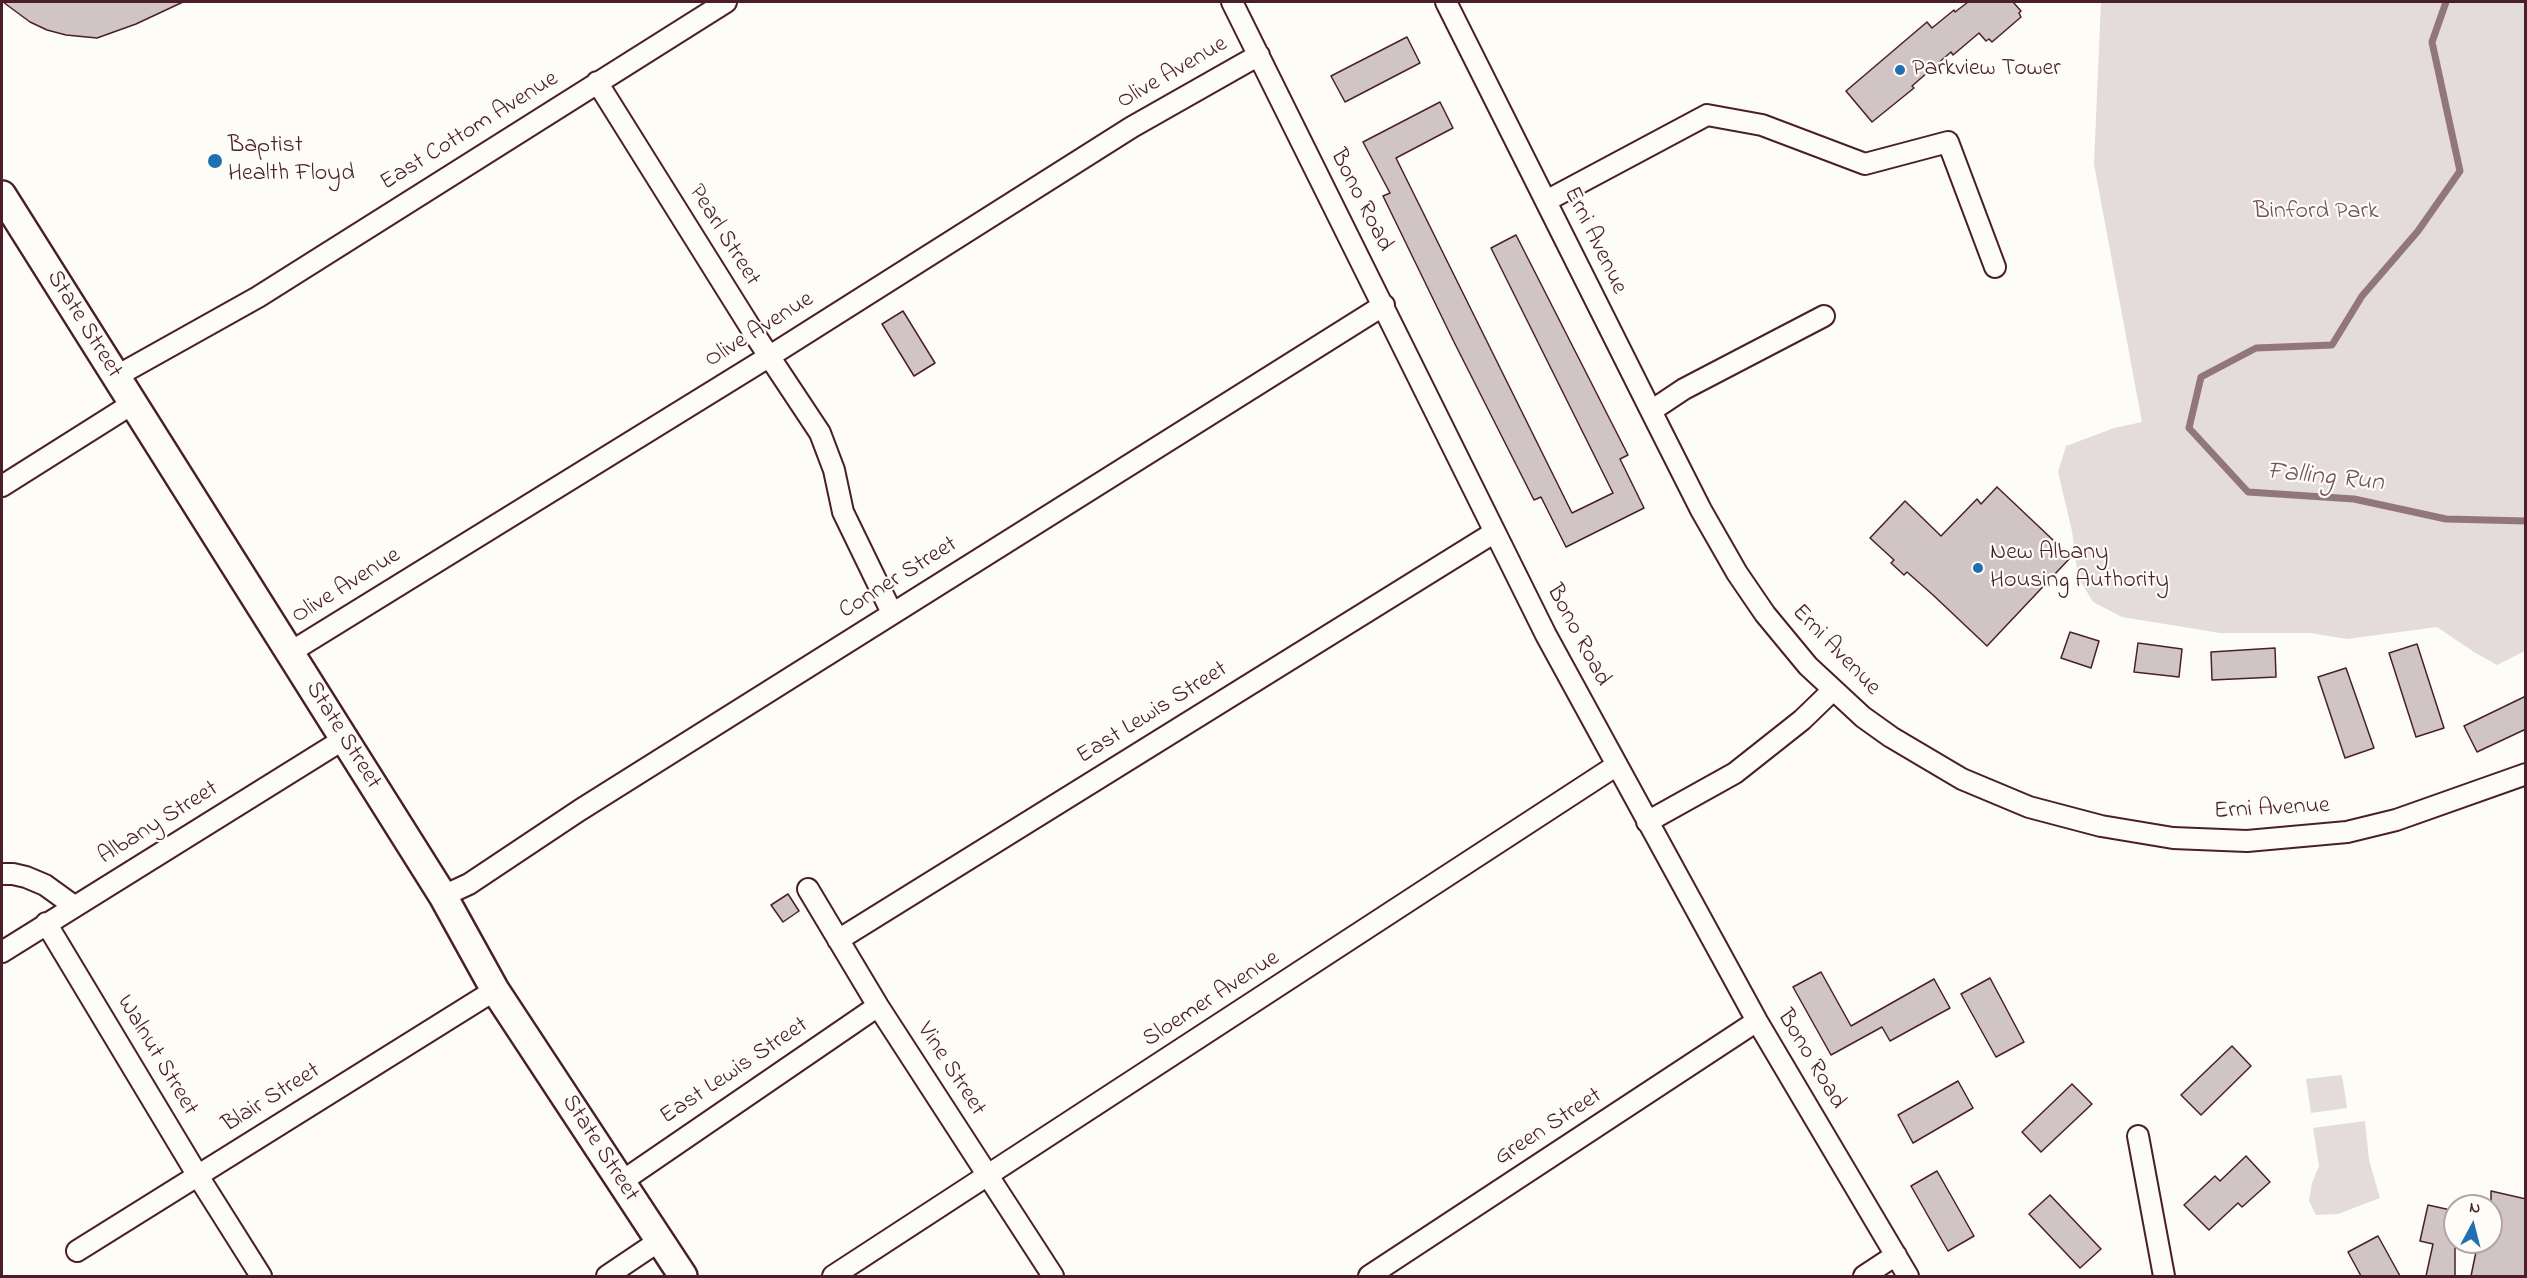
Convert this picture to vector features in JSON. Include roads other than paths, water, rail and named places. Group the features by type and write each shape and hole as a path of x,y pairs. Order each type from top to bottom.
{"main road":[{"name":"State Street","path":"2,198 443,896 495,990 683,1276"}],"street":[{"name":"East Cottom Avenue","path":"115,377 258,297 726,2"},
{"name":"Bono Road","path":"1232,2 1546,635 1757,1021 1908,1276"},
{"name":"Erni Avenue","path":"1446,2 1701,510 1743,581 1779,633 1808,666 1833,690 1891,737 1962,779 2029,807 2125,831 2173,838 2247,841 2348,832 2396,820 2526,774"},
{"name":"Olive Avenue","path":"289,653 770,356 1132,127 1207,82 1259,55"},
{"name":"Pearl Street","path":"597,82 820,433 834,470 843,512 892,613"},
{"path":"1546,201 1707,116 1762,125 1866,164 1948,142 1995,267"},
{"name":"Conner Street","path":"443,896 469,884 580,810 1384,305"},
{"path":"1651,411 1684,389 1824,316"},
{"path":"2,486 132,404"},
{"name":"East Lewis Street","path":"838,940 1495,532"},
{"path":"1647,822 1735,773 1802,720 1833,690"},
{"name":"Albany Street","path":"2,952 344,739"},
{"name":"Sloemer Avenue","path":"833,1276 990,1176 1617,765"},
{"path":"2,874 26,877 45,885 74,906"},
{"name":"Vine Street","path":"808,890 878,1006 1053,1276"},
{"name":"Walnut Street","path":"46,923 261,1276"},
{"name":"Blair Street","path":"77,1251 495,990"},
{"name":"East Lewis Street","path":"621,1182 878,1006"},
{"name":"Green Street","path":"1369,1276 1757,1021"},
{"path":"2138,1136 2164,1276"},
{"path":"607,1276 659,1241"},
{"path":"1864,1276 1896,1256"}],"waterway":[{"name":"Falling Run","path":"2446,2 2432,42 2460,171 2418,231 2362,296 2332,345 2256,348 2201,377 2189,428 2248,492 2354,499 2446,519 2526,521"}],"place":[{"name":"Parkview Tower","path":"1900,70"},
{"name":"Baptist Health Floyd","path":"215,161"},
{"name":"New Albany Housing Authority","path":"1978,568"}],"park label":[{"name":"Binford Park","path":"2316,213"}]}
